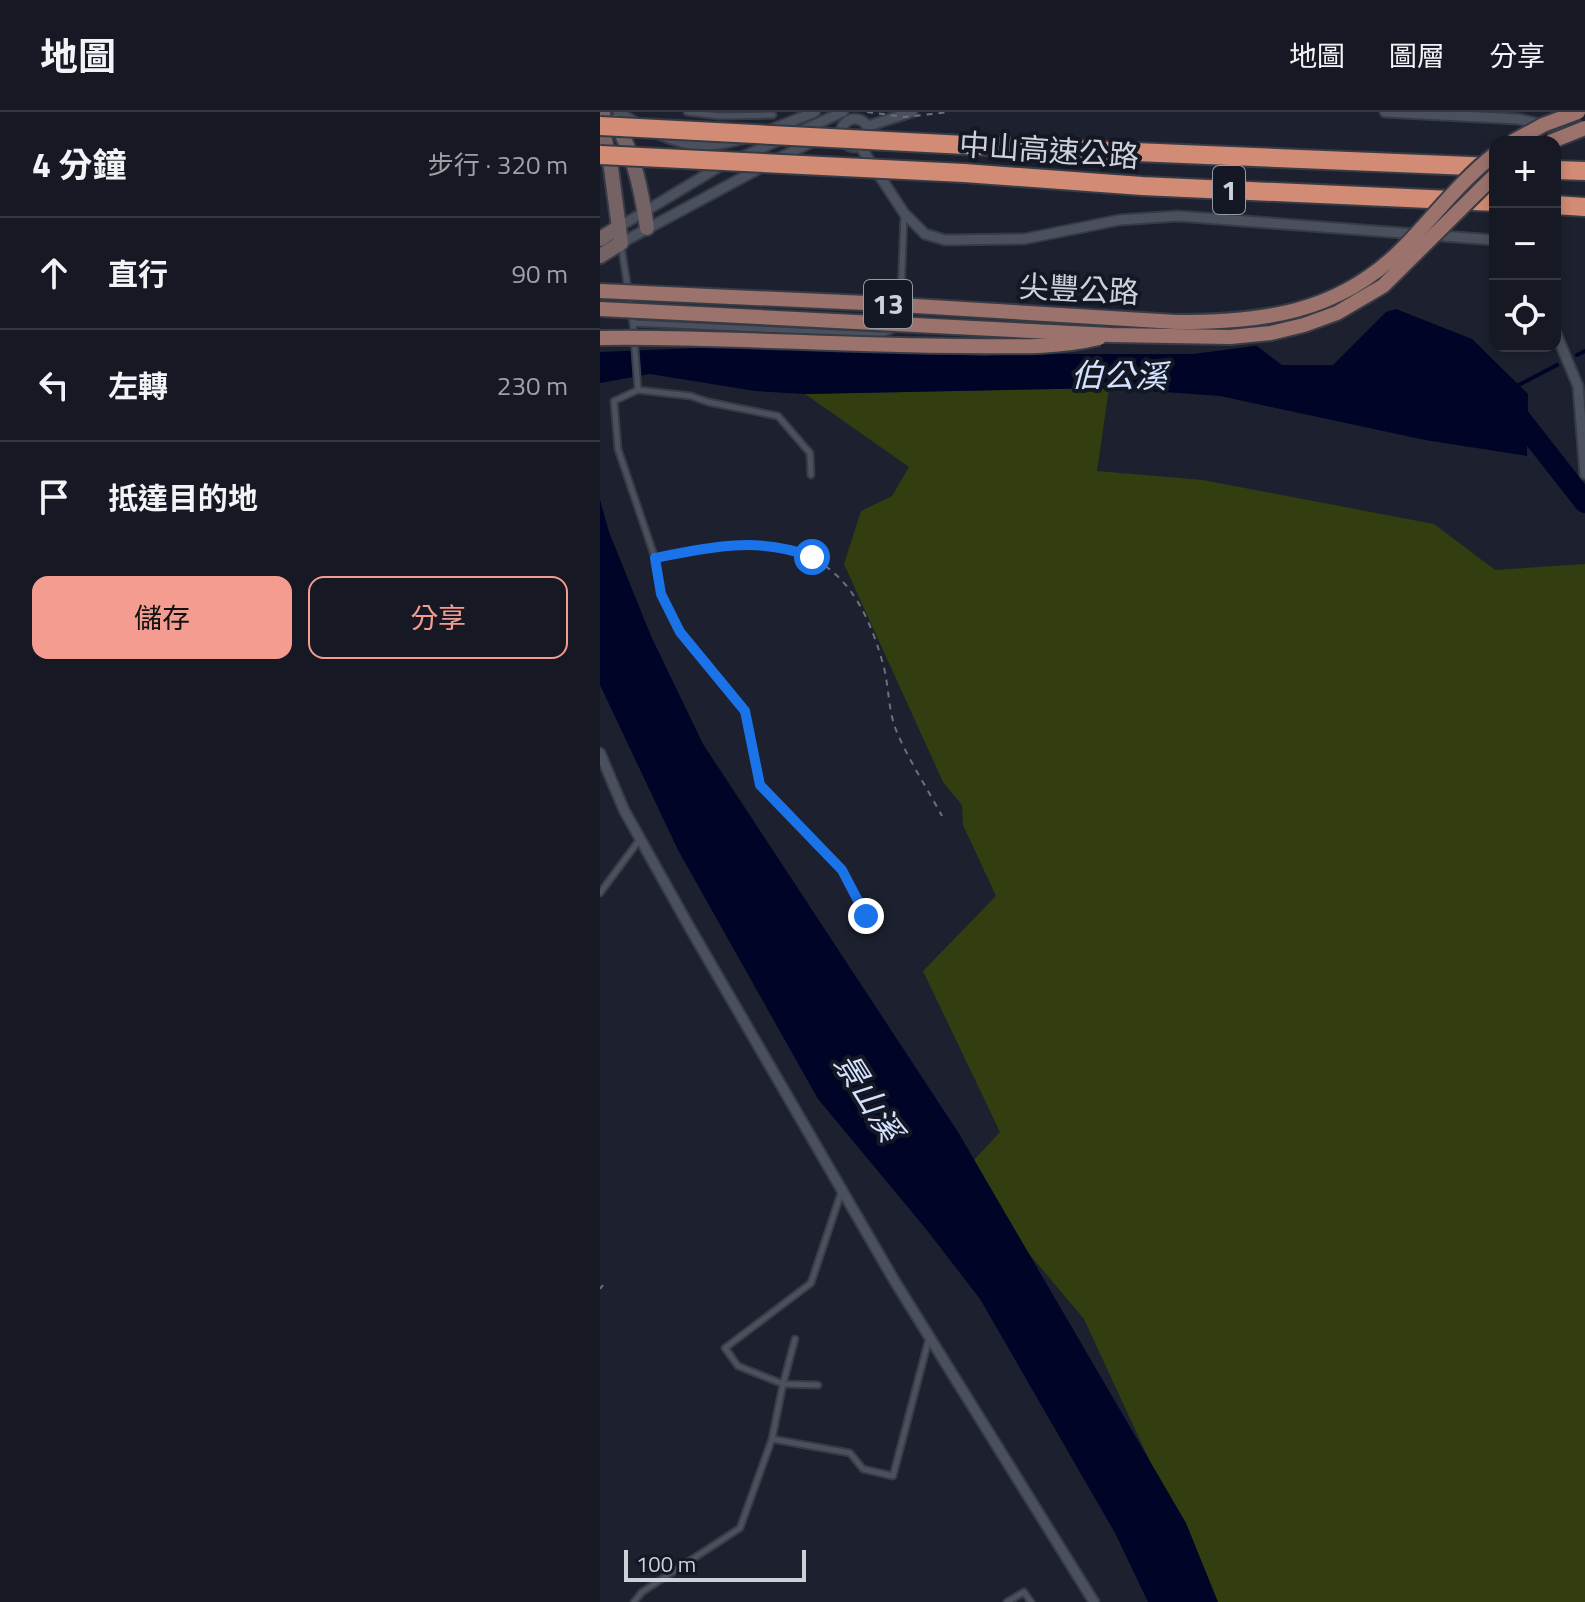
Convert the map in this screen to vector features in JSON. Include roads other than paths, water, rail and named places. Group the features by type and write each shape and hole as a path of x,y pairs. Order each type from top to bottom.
{"highway":[{"name":"中山高速公路","path":"600,126 1489,167"},
{"name":"中山高速公路","path":"600,155 964,173 1142,186 1489,202"},
{"path":"1561,170 1585,171"},
{"path":"1561,205 1585,207"}],"main road":[{"path":"600,256 621,243 603,112"},
{"path":"609,112 623,135 647,228"},
{"path":"1523,136 1578,112"},
{"path":"1561,138 1585,128"},
{"name":"尖豐公路","path":"600,291 1176,322 1226,322 1285,314 1339,295 1371,275 1399,252 1489,160"},
{"name":"尖豐公路","path":"600,309 1111,335 1230,337 1304,325 1337,313 1383,286 1489,181"},
{"path":"600,239 619,227"},
{"path":"600,338 1002,346 1075,344 1111,335"}],"street":[{"path":"618,112 660,135 696,147 726,144 815,112"},
{"path":"619,227 721,166 843,112"},
{"path":"868,126 912,112"},
{"path":"1385,112 1518,119 1585,134"},
{"path":"621,243 842,127 848,120 857,119 868,126"},
{"path":"842,127 843,141 850,146 860,146 867,140 868,126"},
{"path":"860,146 904,213 925,234 945,240 1024,239 1119,220 1178,216 1489,240"},
{"path":"739,158 749,174"},
{"path":"1561,345 1578,386 1585,474"},
{"path":"600,753 640,839 842,1189 929,1338 1094,1602"}],"lane":[{"path":"687,112 719,116 773,115"},
{"path":"633,323 881,335 893,330 902,319 904,213"},
{"path":"621,243 633,323 638,390"},
{"path":"655,558 618,449 614,401 638,390 691,396 778,416 810,453 811,475"},
{"path":"600,893 640,839"},
{"path":"818,1385 783,1384 738,1366 725,1348 811,1283 842,1189"},
{"path":"772,1439 850,1453 863,1469 893,1476 929,1338"},
{"path":"634,1602 642,1592 740,1528 772,1439 795,1339"},
{"path":"1007,1602 1024,1592 1031,1602"}],"water":[{"path":"1396,309 1472,339 1528,394 1527,456 1425,440 1220,396 1109,388 805,394 755,391 650,374 600,383 600,352 773,345 984,356 1245,337 1282,365 1333,365 1386,312"},
{"name":"景山溪","path":"600,500 609,532 651,636 703,744 958,1132 1186,1523 1218,1602 1148,1602 1115,1533 980,1299 818,1099 678,850 600,685"}],"waterway":[{"path":"1577,355 1585,351"},
{"path":"1517,386 1557,365"},
{"name":"伯公溪","path":"1509,405 1585,502"}]}
